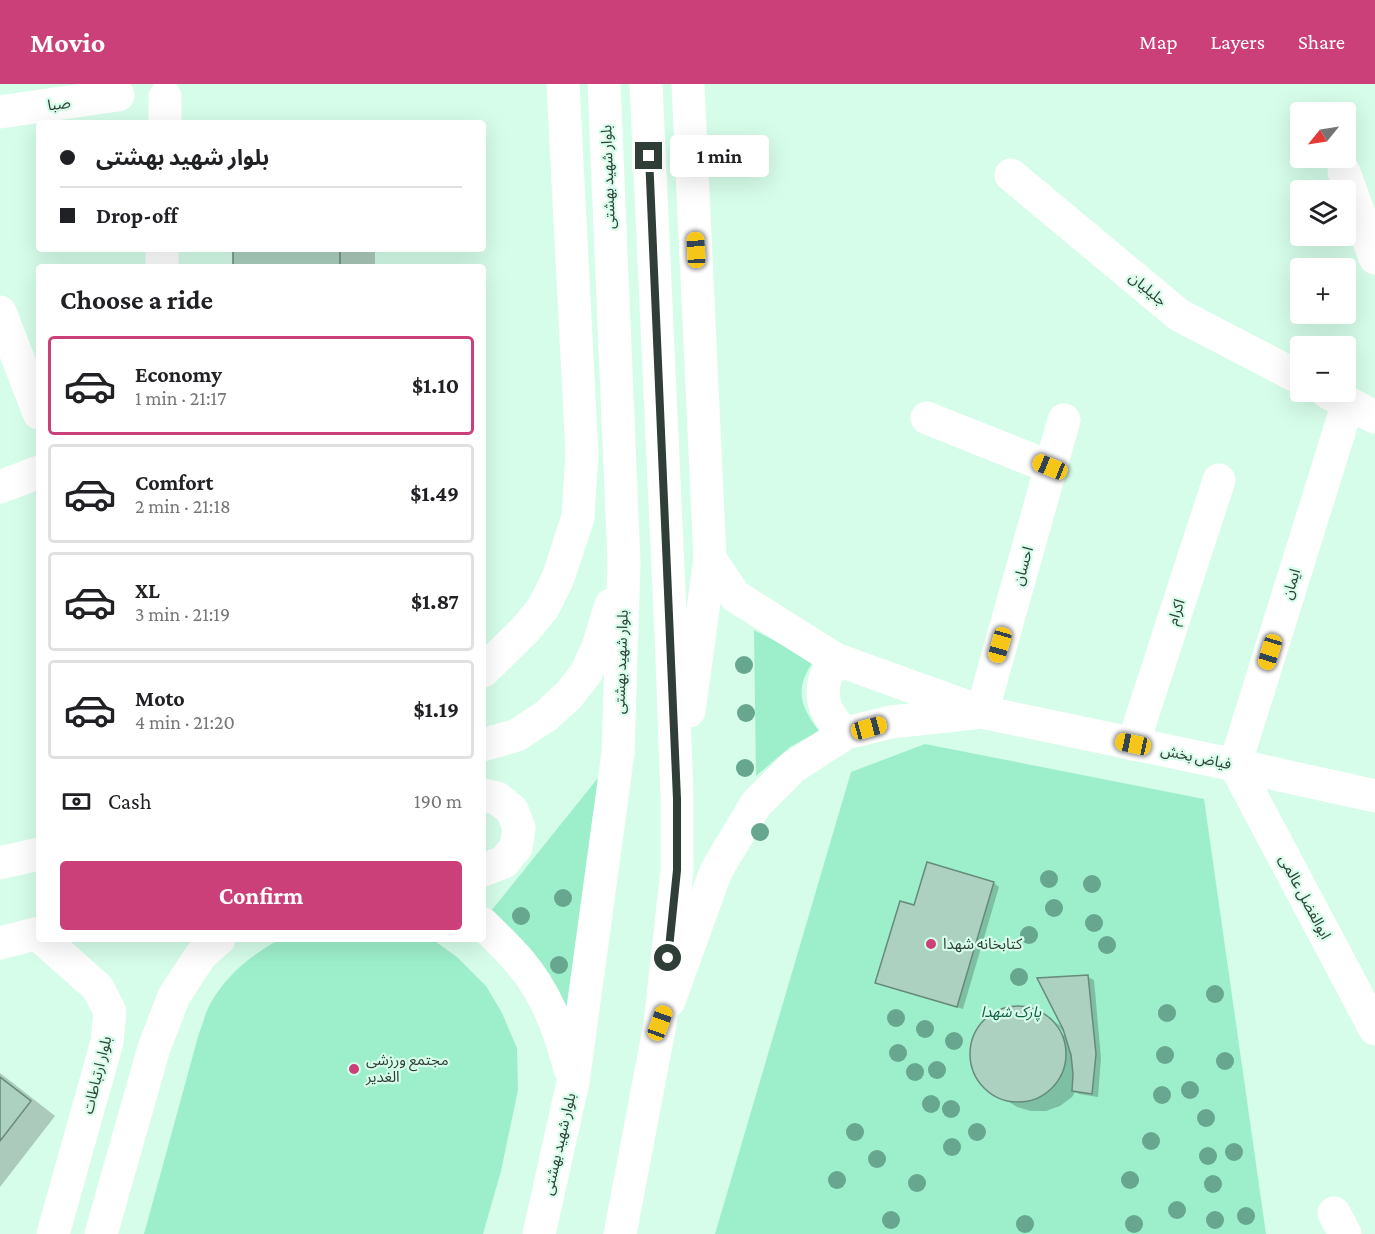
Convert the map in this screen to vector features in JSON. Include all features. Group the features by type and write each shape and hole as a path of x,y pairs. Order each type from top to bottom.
{"main road":[{"path":"486,668 524,632 543,608 558,578 578,517 582,454 563,84"},
{"name":"بلوار شهید بهشتی","path":"539,1234 573,1082 618,753 624,563 604,84"},
{"path":"620,1234 660,1023 677,870 672,657 646,84"},
{"path":"677,799 710,559 688,84"},
{"name":"صبا","path":"0,112 118,95"},
{"path":"1344,172 1375,258"},
{"name":"جلیلیان","path":"1011,176 1179,315 1290,373"},
{"path":"0,312 36,404"},
{"name":"ایمان","path":"1235,765 1350,404"},
{"path":"927,418 1050,467"},
{"name":"احسان","path":"982,712 1064,420"},
{"path":"0,487 36,473"},
{"name":"اکرام","path":"1133,744 1219,480"},
{"path":"710,559 735,596 835,659 982,712"},
{"path":"486,744 517,735 546,716 569,695 586,673 598,647 624,563"},
{"path":"835,659 828,669 823,693 830,716 846,733"},
{"path":"660,1023 716,871 756,804 793,767 846,733 891,722 982,712"},
{"name":"فیاض بخش","path":"982,712 1375,796"},
{"name":"ابوالفضل عالمی","path":"1235,765 1375,1029"},
{"path":"486,796 497,798 512,810 519,828 516,847 504,862 486,869"},
{"path":"0,863 36,855"},
{"path":"486,927 519,961 548,1005 559,1032 573,1082"},
{"path":"0,943 36,936"},
{"name":"بلوار ارتباطات","path":"47,942 98,988 110,1012 107,1042 53,1234"},
{"path":"101,1234 154,1048 174,996 201,955 216,942"}],"green space":[{"path":"754,630 814,661 804,680 802,697 807,713 819,731 790,747 756,776"},
{"name":"پارک شهدا","path":"925,744 1204,799 1266,1234 715,1234 851,772"},
{"path":"618,753 573,1082 486,926 486,917"},
{"name":"مجتمع ورزشی الغدیر","path":"276,942 436,942 457,957 486,986 502,1013 517,1048 518,1090 501,1171 483,1234 144,1234 199,1033 209,1006 231,976 260,951"}],"building":[{"path":"233,252 340,252 340,264 233,264"},
{"name":"کتابخانه شهدا","path":"927,862 994,882 957,1007 875,983 900,901 914,905"},
{"path":"1088,975 1096,1054 1092,1094 1072,1091 1071,1055 1063,1029 1037,978"},
{"path":"1018,1006 1036,1010 1052,1020 1062,1036 1066,1054 1062,1072 1052,1088 1036,1098 1018,1102 1000,1098 984,1088 974,1072 970,1054 974,1036 984,1020 1000,1010"},
{"path":"0,1077 31,1101 0,1141"}],"place":[{"name":"کتابخانه شهدا","path":"931,944"},
{"name":"مجتمع ورزشی الغدیر","path":"354,1069"}],"route":[{"path":"649,156 677,799 677,870 668,958"}]}
